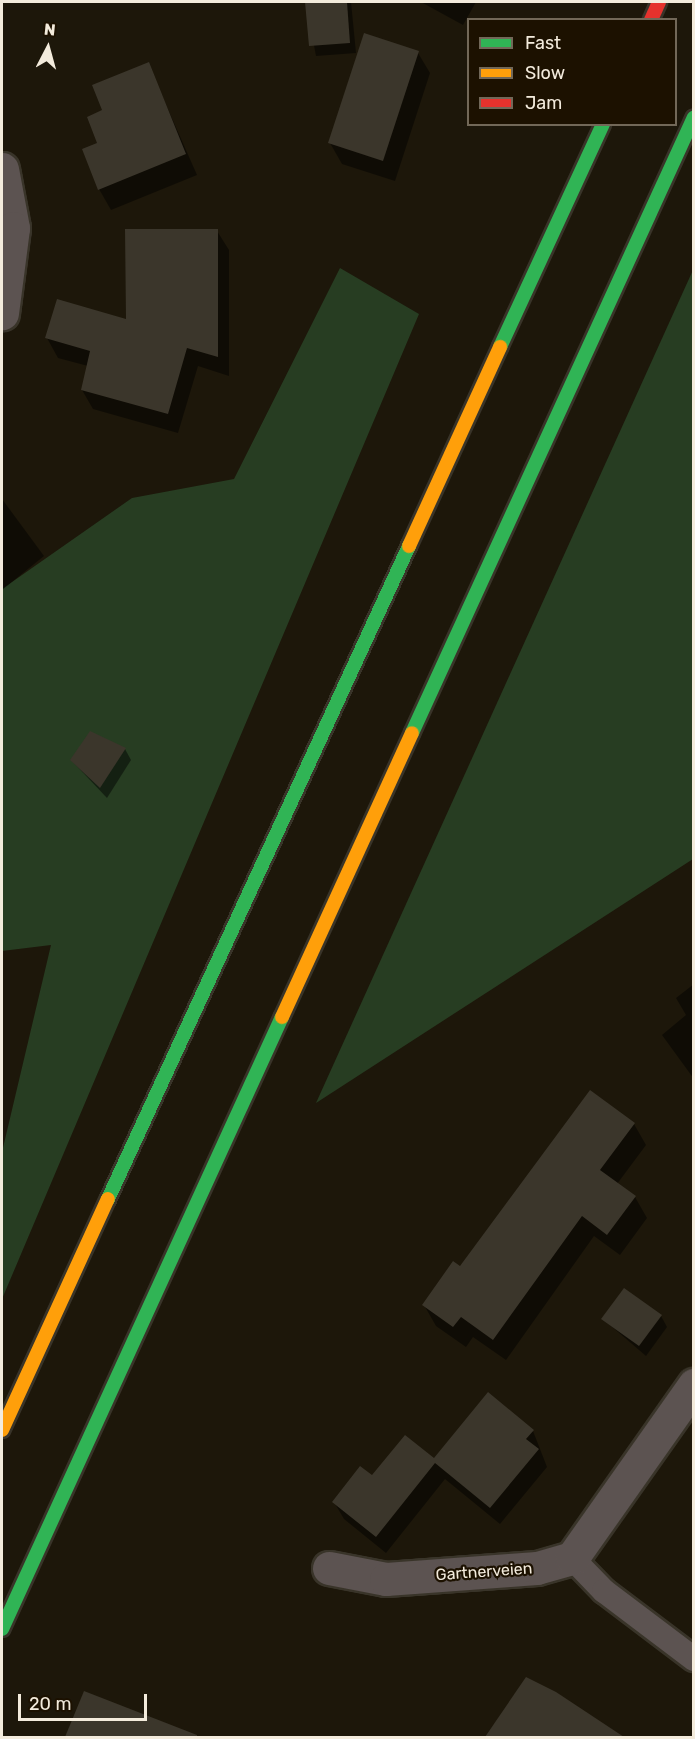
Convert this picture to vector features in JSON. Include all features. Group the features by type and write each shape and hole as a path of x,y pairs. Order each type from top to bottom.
{"highway":[{"path":"652,18 659,2"},
{"path":"2,1629 693,117"},
{"path":"2,1430 602,126"}],"street":[{"path":"2,169 13,228 2,314"},
{"path":"572,1558 693,1385"},
{"name":"Gartnerveien","path":"329,1568 386,1579 537,1568 572,1558"}],"lane":[{"path":"572,1558 604,1591 693,1659"}],"green space":[{"path":"340,268 419,314 2,1299 2,1152 51,945 2,951 2,589 132,498 234,479"},
{"path":"693,270 693,859 316,1103"}],"building":[{"path":"305,2 347,2 350,43 309,46"},
{"path":"364,33 419,51 383,161 328,143"},
{"path":"149,62 186,154 98,190 82,149 97,143 87,117 102,110 92,85"},
{"path":"125,229 218,229 218,357 187,348 168,414 81,390 90,351 45,338 57,299 126,319"},
{"path":"90,731 126,748 100,788 70,760"},
{"path":"590,1090 635,1123 600,1170 636,1196 607,1235 582,1216 493,1340 461,1317 453,1327 422,1305 453,1261 460,1266"},
{"path":"624,1288 662,1315 639,1346 601,1319"},
{"path":"488,1392 534,1430 526,1439 539,1449 490,1508 435,1463 376,1537 332,1502 360,1466 372,1475 405,1435 434,1458"},
{"path":"526,1677 556,1692 624,1737 485,1737"},
{"path":"84,1691 197,1735 197,1737 65,1737"}],"traffic: fast":[{"path":"412,733 694,117"},
{"path":"500,347 602,126"},
{"path":"108,1199 409,546"},
{"path":"2,1629 282,1017"}],"traffic: slow":[{"path":"409,546 500,347"},
{"path":"282,1017 412,733"},
{"path":"2,1430 108,1199"}],"traffic: jam":[{"path":"652,18 659,2"}]}
